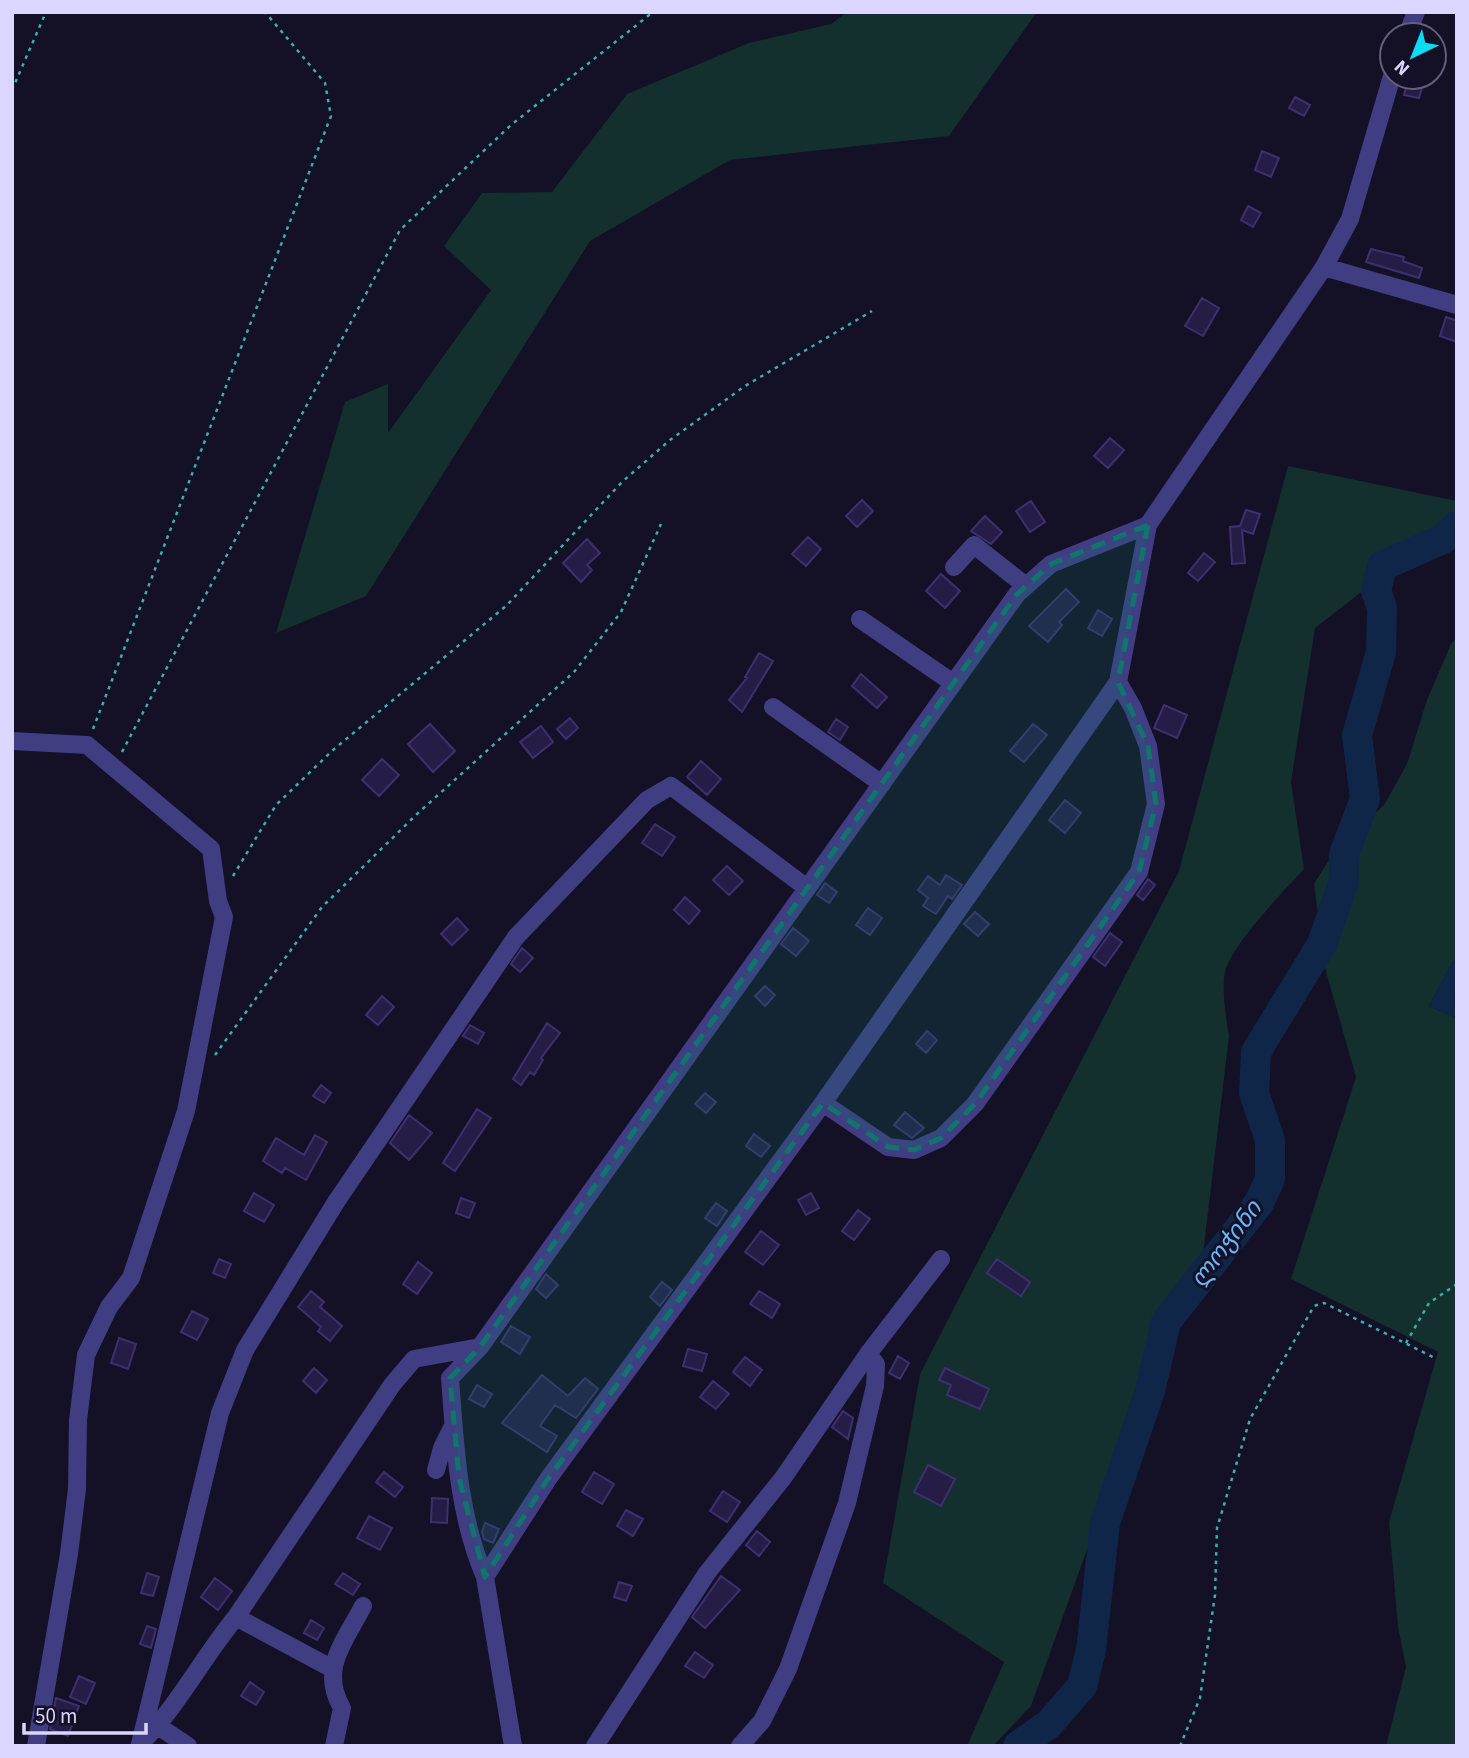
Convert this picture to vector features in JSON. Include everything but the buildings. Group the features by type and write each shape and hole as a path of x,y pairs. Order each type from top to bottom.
{"street":[{"path":"485,1577 548,1479 823,1103 1118,682 1149,526 1324,267 1350,219 1388,91"},
{"path":"1324,267 1457,305"},
{"path":"513,1746 485,1577 473,1550 459,1478 450,1378 480,1347 953,683 1026,586 1051,564 1149,526"},
{"path":"954,568 974,545 1026,586"},
{"path":"860,619 953,683"},
{"path":"823,1103 888,1147 914,1150 941,1138 975,1104 1132,883 1139,872 1156,804 1148,746 1133,708 1118,682"},
{"path":"773,707 882,784"},
{"path":"12,741 87,745 211,849 218,901 224,917 186,1111 131,1278 109,1307 86,1354 78,1420 76,1489 69,1554 36,1746"},
{"path":"140,1745 219,1413 245,1350 336,1202 516,937 647,800 671,786 807,888"},
{"path":"595,1746 707,1573 783,1478 868,1354 941,1259"},
{"path":"140,1745 158,1726 208,1651 236,1617 392,1385 414,1359 480,1347"},
{"path":"740,1746 762,1721 788,1669 847,1503 875,1386 877,1364 868,1354"},
{"path":"436,1470 442,1448 453,1426"},
{"path":"334,1746 342,1708 332,1691 331,1668 363,1606"},
{"path":"236,1617 331,1668"},
{"path":"158,1726 188,1746"}],"path":[{"path":"12,90 46,12"},
{"path":"87,745 331,116 325,83 265,12"},
{"path":"113,767 400,230 511,125 653,12"},
{"path":"218,901 276,805 333,750 506,606 622,482 670,440 744,386 872,311"},
{"path":"214,1056 322,907 418,814 574,673 621,612 661,524"},
{"path":"1406,1343 1429,1303 1457,1284"},
{"path":"1180,1746 1200,1698 1215,1595 1217,1528 1250,1419 1314,1306 1324,1303 1437,1359"}],"highlighted area":[{"path":"1148,525 1118,682 1148,746 1156,804 1139,872 975,1104 941,1138 914,1150 888,1147 823,1103 548,1479 485,1577 459,1478 450,1378 480,1347 1017,594 1051,564"}],"green space":[{"path":"847,12 1037,12 949,136 730,160 590,241 366,596 276,633 345,402 388,384 388,433 491,290 444,246 482,193 552,192 627,94 749,43 831,24"},
{"path":"1288,466 1457,501 1457,518 1315,628 1291,782 1304,869 1251,929 1233,954 1225,973 1224,1000 1229,1036 1202,1263 1157,1321 1098,1519 1031,1706 993,1746 967,1746 1004,1662 883,1583 920,1374 1179,871"},
{"path":"1457,637 1457,960 1452,963 1429,1006 1457,1018 1457,1746 1386,1746 1406,1667 1398,1627 1389,1522 1438,1352 1291,1279 1356,1077 1325,968 1314,884 1335,850 1384,805 1407,764 1427,700 1451,644"}],"water":[{"path":"1457,960 1457,1018 1429,1006 1452,963"}],"waterway":[{"name":"ლოჭინი","path":"1018,1746 1049,1724 1082,1686 1091,1650 1105,1523 1150,1391 1166,1322 1259,1203 1270,1179 1270,1140 1254,1093 1256,1052 1322,944 1344,881 1344,854 1365,799 1357,735 1381,652 1382,608 1376,591 1382,566 1443,539 1457,526"}]}
